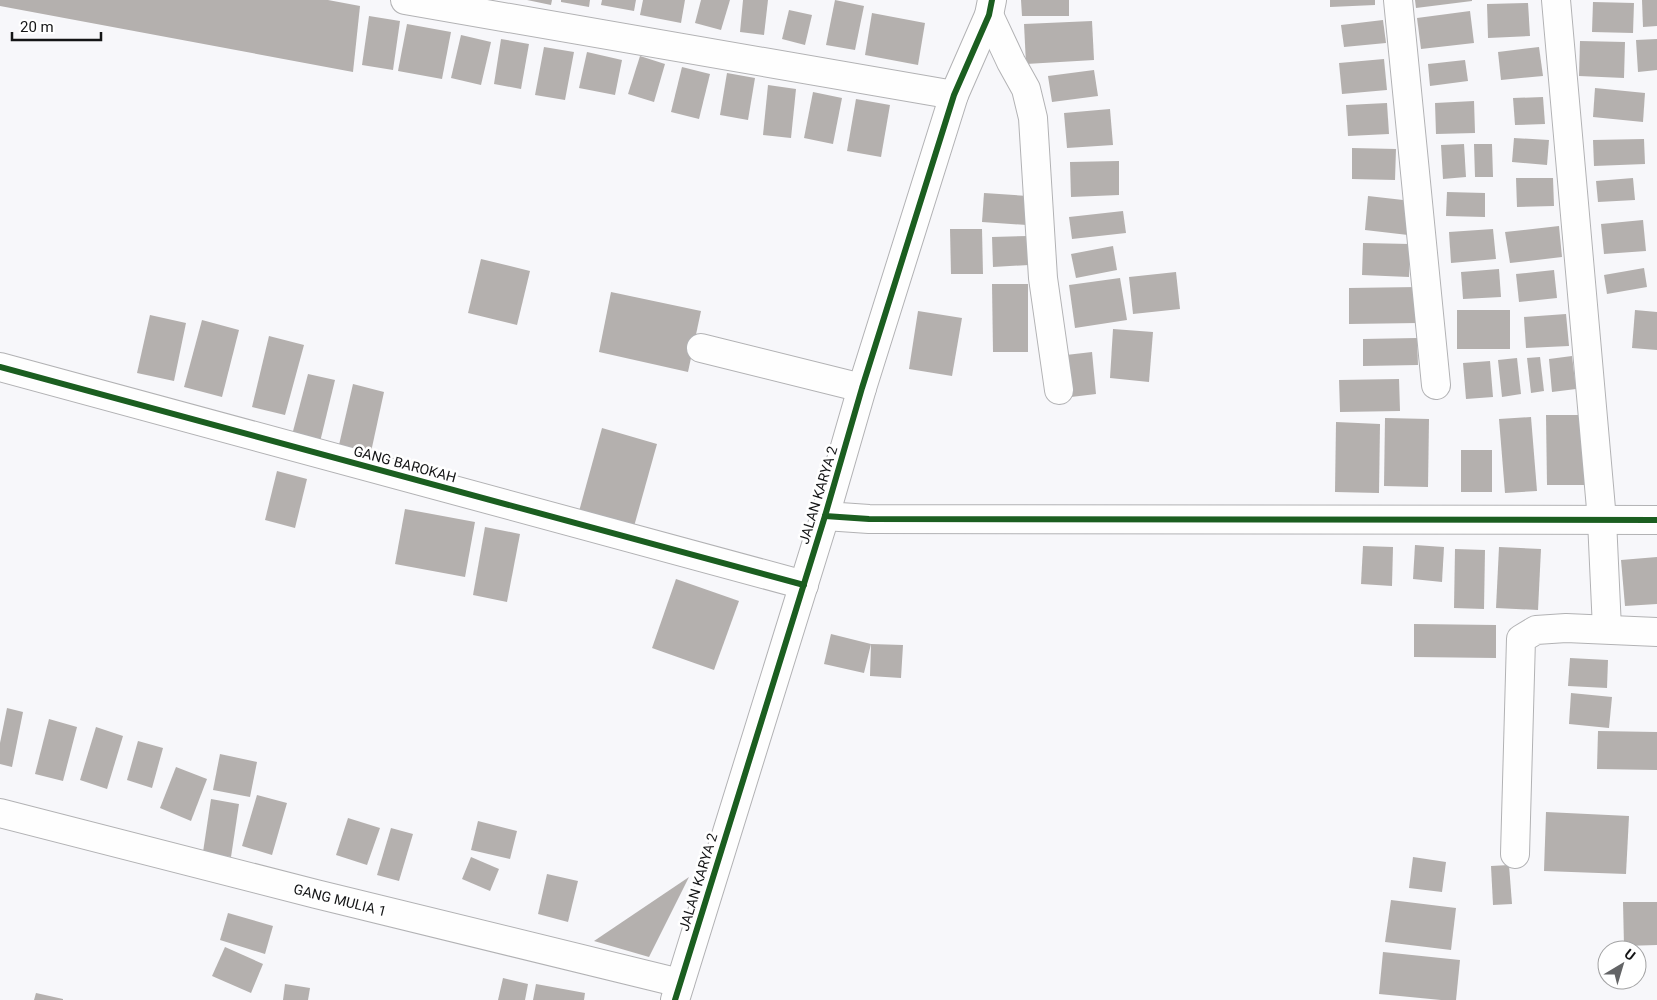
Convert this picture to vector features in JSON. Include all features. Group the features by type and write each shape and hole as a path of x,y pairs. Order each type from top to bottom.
{"street":[{"path":"405,0 954,95"},
{"path":"1398,0 1436,385"},
{"path":"1556,0 1602,520 1607,629"},
{"path":"991,8 1011,62 1026,88 1033,118 1043,278 1059,390"},
{"name":"JALAN KARYA 2","path":"677,991 954,95 991,8"},
{"path":"701,348 862,388"},
{"name":"GANG BAROKAH","path":"0,367 804,585"},
{"path":"825,516 869,519 1657,520"},
{"path":"1516,854 1521,639 1536,630 1566,628 1657,632"},
{"name":"GANG MULIA 1","path":"0,814 316,894 677,991"}],"building":[{"path":"0,0 328,0 360,6 353,72 0,6"},
{"path":"527,0 552,0 551,5"},
{"path":"561,0 590,0 589,7 561,2"},
{"path":"602,0 636,0 634,11 601,5"},
{"path":"643,0 685,0 681,23 640,15"},
{"path":"701,0 730,0 721,30 695,23"},
{"path":"743,0 768,0 764,35 740,32"},
{"path":"835,0 864,6 855,50 826,45"},
{"path":"1021,0 1069,0 1069,16 1022,16"},
{"path":"1330,0 1375,0 1375,5 1330,7"},
{"path":"1415,0 1472,0 1472,1 1416,8"},
{"path":"1642,0 1657,0 1657,26 1643,27"},
{"path":"1593,2 1634,3 1633,33 1592,32"},
{"path":"1528,3 1530,36 1488,38 1487,4"},
{"path":"789,10 812,15 805,45 782,39"},
{"path":"1470,11 1474,43 1421,49 1417,18"},
{"path":"872,13 925,23 918,65 865,55"},
{"path":"369,16 400,21 393,70 362,65"},
{"path":"1383,20 1386,43 1344,47 1341,25"},
{"path":"1092,21 1094,60 1026,64 1024,24"},
{"path":"407,24 451,32 442,79 398,71"},
{"path":"461,35 491,42 481,85 451,78"},
{"path":"501,39 529,44 521,89 494,84"},
{"path":"1657,39 1657,70 1638,72 1636,40"},
{"path":"1580,41 1625,42 1624,78 1579,76"},
{"path":"544,47 574,52 565,100 535,95"},
{"path":"1539,47 1543,76 1501,80 1498,52"},
{"path":"587,52 622,60 615,95 579,88"},
{"path":"640,56 665,64 654,102 628,94"},
{"path":"1384,59 1387,90 1342,94 1339,63"},
{"path":"1465,60 1468,81 1430,86 1428,64"},
{"path":"682,67 710,74 699,119 671,112"},
{"path":"1094,70 1098,96 1052,102 1048,76"},
{"path":"727,73 755,78 748,120 720,115"},
{"path":"768,85 796,89 791,138 763,135"},
{"path":"1595,88 1645,93 1643,122 1593,117"},
{"path":"813,92 842,98 833,144 804,138"},
{"path":"1543,97 1545,124 1515,125 1513,98"},
{"path":"856,99 890,105 881,157 847,151"},
{"path":"1474,101 1475,133 1436,134 1435,103"},
{"path":"1387,103 1389,134 1348,136 1346,105"},
{"path":"1110,109 1113,145 1067,148 1064,113"},
{"path":"1514,138 1549,140 1547,165 1512,162"},
{"path":"1644,139 1645,164 1594,166 1593,140"},
{"path":"1464,144 1466,177 1443,179 1441,145"},
{"path":"1474,144 1492,144 1493,177 1475,177"},
{"path":"1352,148 1396,149 1395,180 1352,179"},
{"path":"1119,161 1119,195 1071,197 1070,162"},
{"path":"1516,178 1553,178 1554,206 1517,207"},
{"path":"1633,178 1635,200 1598,202 1596,181"},
{"path":"1447,192 1485,193 1485,217 1446,216"},
{"path":"984,193 1028,196 1027,225 982,222"},
{"path":"1368,196 1412,201 1408,235 1365,230"},
{"path":"1123,211 1126,233 1072,239 1069,217"},
{"path":"1643,220 1646,251 1604,254 1601,224"},
{"path":"1559,226 1562,257 1510,263 1505,232"},
{"path":"950,229 982,229 983,274 951,274"},
{"path":"1493,229 1496,259 1451,263 1449,232"},
{"path":"1028,236 1029,265 993,267 992,237"},
{"path":"1363,243 1410,244 1409,277 1362,275"},
{"path":"1113,246 1117,270 1076,278 1071,254"},
{"path":"481,259 530,271 517,325 468,313"},
{"path":"1644,268 1647,287 1607,294 1604,275"},
{"path":"1499,269 1501,297 1463,299 1461,272"},
{"path":"1554,270 1557,298 1519,302 1516,274"},
{"path":"1176,272 1180,309 1133,314 1129,277"},
{"path":"1120,278 1127,320 1075,328 1069,285"},
{"path":"992,284 1028,284 1028,352 993,352"},
{"path":"1418,287 1418,323 1349,324 1349,288"},
{"path":"611,292 701,311 688,372 599,352"},
{"path":"1457,310 1510,310 1510,349 1457,349"},
{"path":"1635,310 1657,312 1657,350 1632,348"},
{"path":"918,311 962,318 952,376 909,369"},
{"path":"1566,314 1569,346 1526,348 1524,317"},
{"path":"150,315 186,323 174,381 137,373"},
{"path":"202,320 239,330 222,397 184,387"},
{"path":"1113,329 1153,332 1149,382 1110,378"},
{"path":"269,336 304,345 285,415 252,407"},
{"path":"1417,338 1418,365 1363,366 1363,339"},
{"path":"1092,352 1096,394 1071,397 1066,355"},
{"path":"1572,356 1576,389 1552,392 1549,359"},
{"path":"1540,357 1544,391 1531,393 1527,358"},
{"path":"1517,358 1521,394 1502,397 1498,360"},
{"path":"1490,361 1493,397 1466,399 1463,363"},
{"path":"308,374 335,380 320,442 292,435"},
{"path":"1399,379 1400,411 1340,412 1339,380"},
{"path":"353,384 384,392 371,452 339,445"},
{"path":"1546,415 1587,415 1587,485 1547,485"},
{"path":"1531,417 1537,491 1505,493 1499,419"},
{"path":"1385,418 1429,419 1428,487 1384,486"},
{"path":"1336,422 1380,424 1379,493 1335,492"},
{"path":"602,428 657,444 633,530 578,515"},
{"path":"1461,450 1492,450 1492,492 1461,492"},
{"path":"277,471 307,479 295,528 265,520"},
{"path":"405,509 475,522 465,577 395,564"},
{"path":"485,527 520,534 507,602 473,595"},
{"path":"1415,545 1444,547 1442,582 1413,579"},
{"path":"1363,546 1393,547 1392,586 1361,584"},
{"path":"1499,547 1541,549 1538,610 1496,608"},
{"path":"1455,549 1485,550 1484,609 1454,608"},
{"path":"1657,557 1657,604 1625,606 1621,560"},
{"path":"676,579 739,601 714,670 652,648"},
{"path":"1414,624 1496,625 1496,658 1414,657"},
{"path":"831,634 871,644 864,673 824,664"},
{"path":"871,644 903,645 901,678 870,676"},
{"path":"1570,658 1608,660 1607,688 1568,686"},
{"path":"1571,693 1612,697 1609,728 1569,724"},
{"path":"7,708 23,712 12,767 0,764 0,743"},
{"path":"49,719 77,727 63,781 35,774"},
{"path":"96,727 123,736 107,789 80,780"},
{"path":"1598,731 1657,732 1657,770 1597,769"},
{"path":"138,741 163,748 152,788 127,780"},
{"path":"220,754 257,762 250,797 213,790"},
{"path":"176,767 207,779 191,821 160,808"},
{"path":"257,795 287,803 272,855 242,846"},
{"path":"211,799 239,804 231,857 203,852"},
{"path":"1546,812 1629,816 1626,874 1544,871"},
{"path":"348,818 380,828 367,865 336,855"},
{"path":"478,821 517,831 510,859 471,850"},
{"path":"391,828 413,834 399,881 377,875"},
{"path":"471,857 499,869 490,891 462,879"},
{"path":"1413,857 1446,862 1442,892 1409,888"},
{"path":"1509,865 1512,904 1493,905 1491,866"},
{"path":"547,874 578,881 568,922 538,914"},
{"path":"689,877 649,957 594,941"},
{"path":"1391,900 1456,908 1451,950 1385,942"},
{"path":"1623,902 1657,902 1657,945 1647,945 1647,940 1624,940"},
{"path":"228,913 273,926 265,954 220,940"},
{"path":"225,947 263,964 251,993 212,976"},
{"path":"1383,952 1460,960 1456,1000 1379,994"},
{"path":"503,978 528,984 525,1000 498,1000"},
{"path":"285,984 310,988 308,1000 283,1000"},
{"path":"536,984 585,993 584,1000 533,1000"},
{"path":"36,993 63,999 63,1000 34,1000"}],"cycle path":[{"path":"675,1000 825,516 862,388 954,95 989,15 992,0"},
{"path":"0,367 804,585"},
{"path":"825,516 869,519 1657,520"}]}
